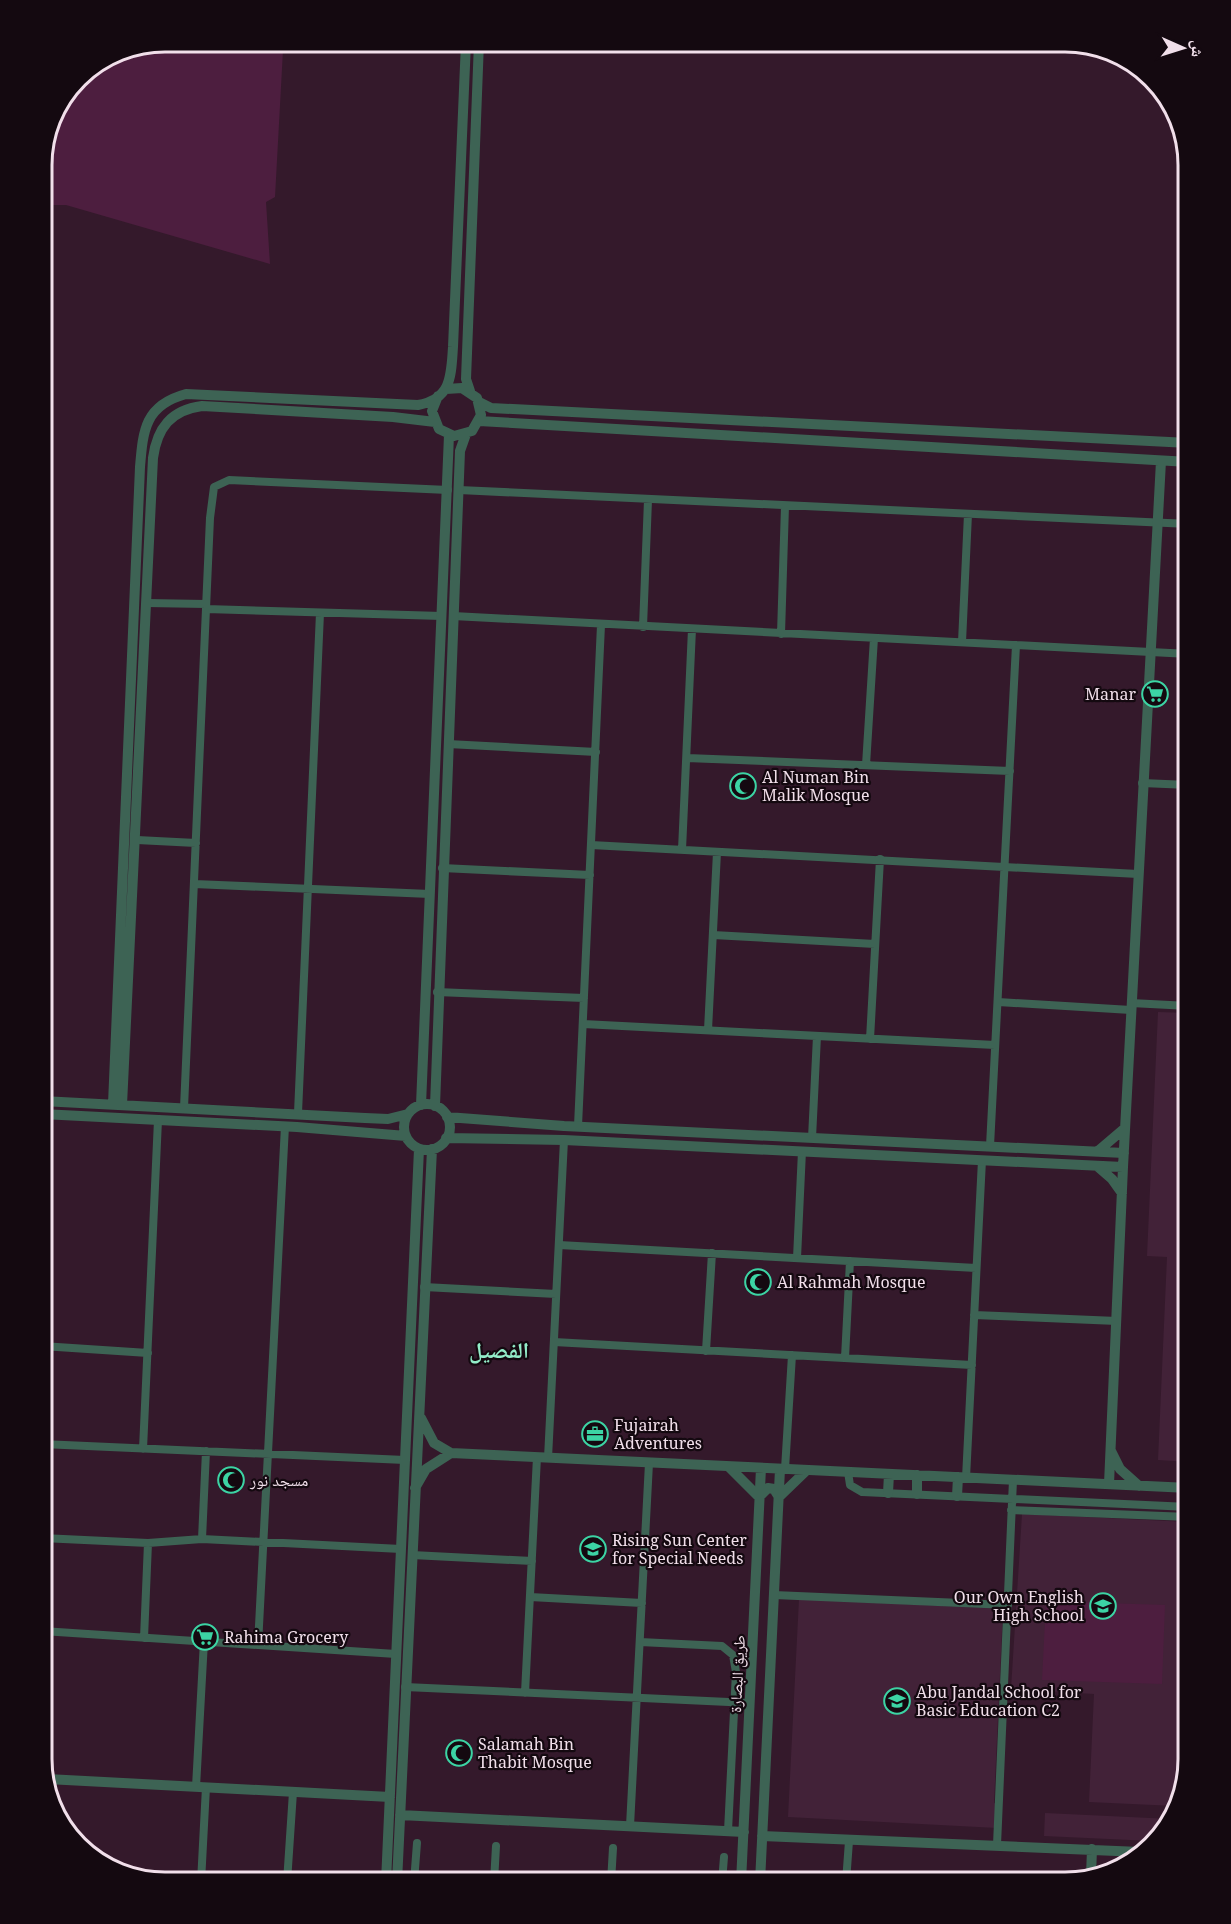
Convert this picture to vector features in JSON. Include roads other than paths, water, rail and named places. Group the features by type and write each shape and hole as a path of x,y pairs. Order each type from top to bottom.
{"street":[{"path":"453,490 448,435 435,422 432,406 451,381 466,53"},
{"path":"479,53 466,379 470,391 479,402 491,408 1178,442"},
{"path":"118,1104 140,468 145,426 161,404 186,394 418,405 457,387 470,391"},
{"path":"421,1105 429,894 448,616 453,490 460,448 466,434 479,421 479,402"},
{"path":"120,1044 137,840 155,444 164,425 177,412 189,408 214,407 393,417 435,422"},
{"path":"479,421 1178,462"},
{"path":"945,448 997,446 1000,438 994,432"},
{"path":"448,435 466,434"},
{"path":"1035,453 1032,446 1037,442 1064,443 1086,438"},
{"path":"1109,1484 1142,783 1161,461"},
{"path":"184,1108 212,497 214,487 220,482 453,490 1178,524"},
{"path":"643,627 648,500"},
{"path":"781,633 785,506"},
{"path":"962,642 968,514"},
{"path":"147,603 1178,653"},
{"path":"298,1113 320,613"},
{"path":"435,1106 437,992 448,744 448,616"},
{"path":"578,1126 601,625"},
{"path":"682,850 692,629"},
{"path":"866,765 874,638"},
{"path":"990,1146 1016,645"},
{"path":"448,744 596,752"},
{"path":"687,758 1010,771"},
{"path":"1142,783 1178,785"},
{"path":"137,840 196,843"},
{"path":"591,845 1138,873"},
{"path":"708,1030 717,852"},
{"path":"870,1039 880,860"},
{"path":"442,868 590,875"},
{"path":"194,885 429,894"},
{"path":"713,934 875,944"},
{"path":"437,992 584,998"},
{"path":"998,1002 1131,1007 1178,1006"},
{"path":"583,1024 995,1045"},
{"path":"812,1138 817,1036"},
{"path":"52,1101 388,1119 408,1114 421,1105 435,1106 447,1117 449,1128 446,1138 432,1149 419,1149 406,1136 404,1125 408,1114"},
{"path":"52,1114 285,1126 406,1136"},
{"path":"447,1117 578,1126 1124,1153"},
{"path":"143,1449 158,1120"},
{"path":"258,1645 266,1454 285,1126"},
{"path":"1098,1151 1125,1128"},
{"path":"446,1138 564,1140 1123,1167"},
{"path":"525,1693 532,1561 554,1342 564,1140"},
{"path":"387,1871 419,1149"},
{"path":"397,1871 432,1149"},
{"path":"797,1258 802,1151"},
{"path":"957,1496 962,1477 972,1365 982,1160"},
{"path":"1096,1166 1112,1179 1122,1193"},
{"path":"559,1245 976,1268"},
{"path":"706,1351 712,1253"},
{"path":"845,1358 850,1261"},
{"path":"424,1287 556,1294"},
{"path":"974,1315 1117,1321"},
{"path":"554,1342 972,1365"},
{"path":"52,1347 147,1353"},
{"path":"783,1469 792,1355"},
{"path":"418,1410 424,1427 434,1443 451,1453 1178,1488"},
{"path":"52,1445 405,1460"},
{"path":"1080,1483 1094,1480 1103,1471 1111,1450"},
{"path":"1111,1450 1120,1468 1139,1486"},
{"path":"202,1539 206,1451"},
{"path":"415,1488 426,1468 451,1453"},
{"path":"630,1826 649,1463"},
{"path":"729,1467 759,1497 768,1488 774,1489 779,1497 807,1470"},
{"name":"طريق البصارة","path":"742,1872 761,1468"},
{"name":"طريق البصارة","path":"760,1872 779,1497 783,1469"},
{"path":"848,1472 850,1485 857,1491 1178,1507"},
{"path":"888,1474 888,1493"},
{"path":"917,1475 917,1494"},
{"path":"997,1845 1013,1480"},
{"path":"1011,1510 1178,1517"},
{"path":"52,1538 148,1543 202,1539 401,1549"},
{"path":"144,1638 148,1543"},
{"path":"412,1555 532,1561"},
{"path":"774,1595 1008,1605"},
{"path":"530,1597 642,1603"},
{"path":"52,1632 396,1654"},
{"path":"201,1871 204,1641"},
{"path":"640,1642 727,1648 735,1662 728,1831"},
{"path":"405,1687 750,1703"},
{"path":"54,1779 390,1797"},
{"path":"288,1871 293,1792"},
{"path":"400,1815 744,1832"},
{"path":"762,1836 1130,1851"},
{"path":"847,1872 849,1841"},
{"path":"415,1871 417,1843"},
{"path":"495,1871 496,1846"},
{"path":"612,1871 613,1848"},
{"path":"1091,1868 1092,1849"},
{"path":"723,1872 724,1857"}],"place":[{"name":"Manar","path":"1155,694"},
{"name":"Al Numan Bin Malik Mosque","path":"743,786"},
{"name":"Al Rahmah Mosque","path":"758,1282"},
{"name":"Fujairah Adventures","path":"595,1434"},
{"name":"مسجد نور","path":"231,1480"},
{"name":"Rising Sun Center for Special Needs","path":"593,1549"},
{"name":"Our Own English High School","path":"1103,1606"},
{"name":"Rahima Grocery","path":"205,1637"},
{"name":"Abu Jandal School for Basic Education C2","path":"897,1701"},
{"name":"Salamah Bin Thabit Mosque","path":"459,1753"}],"district":[{"name":"الفصيل","path":"499,1350"}]}
